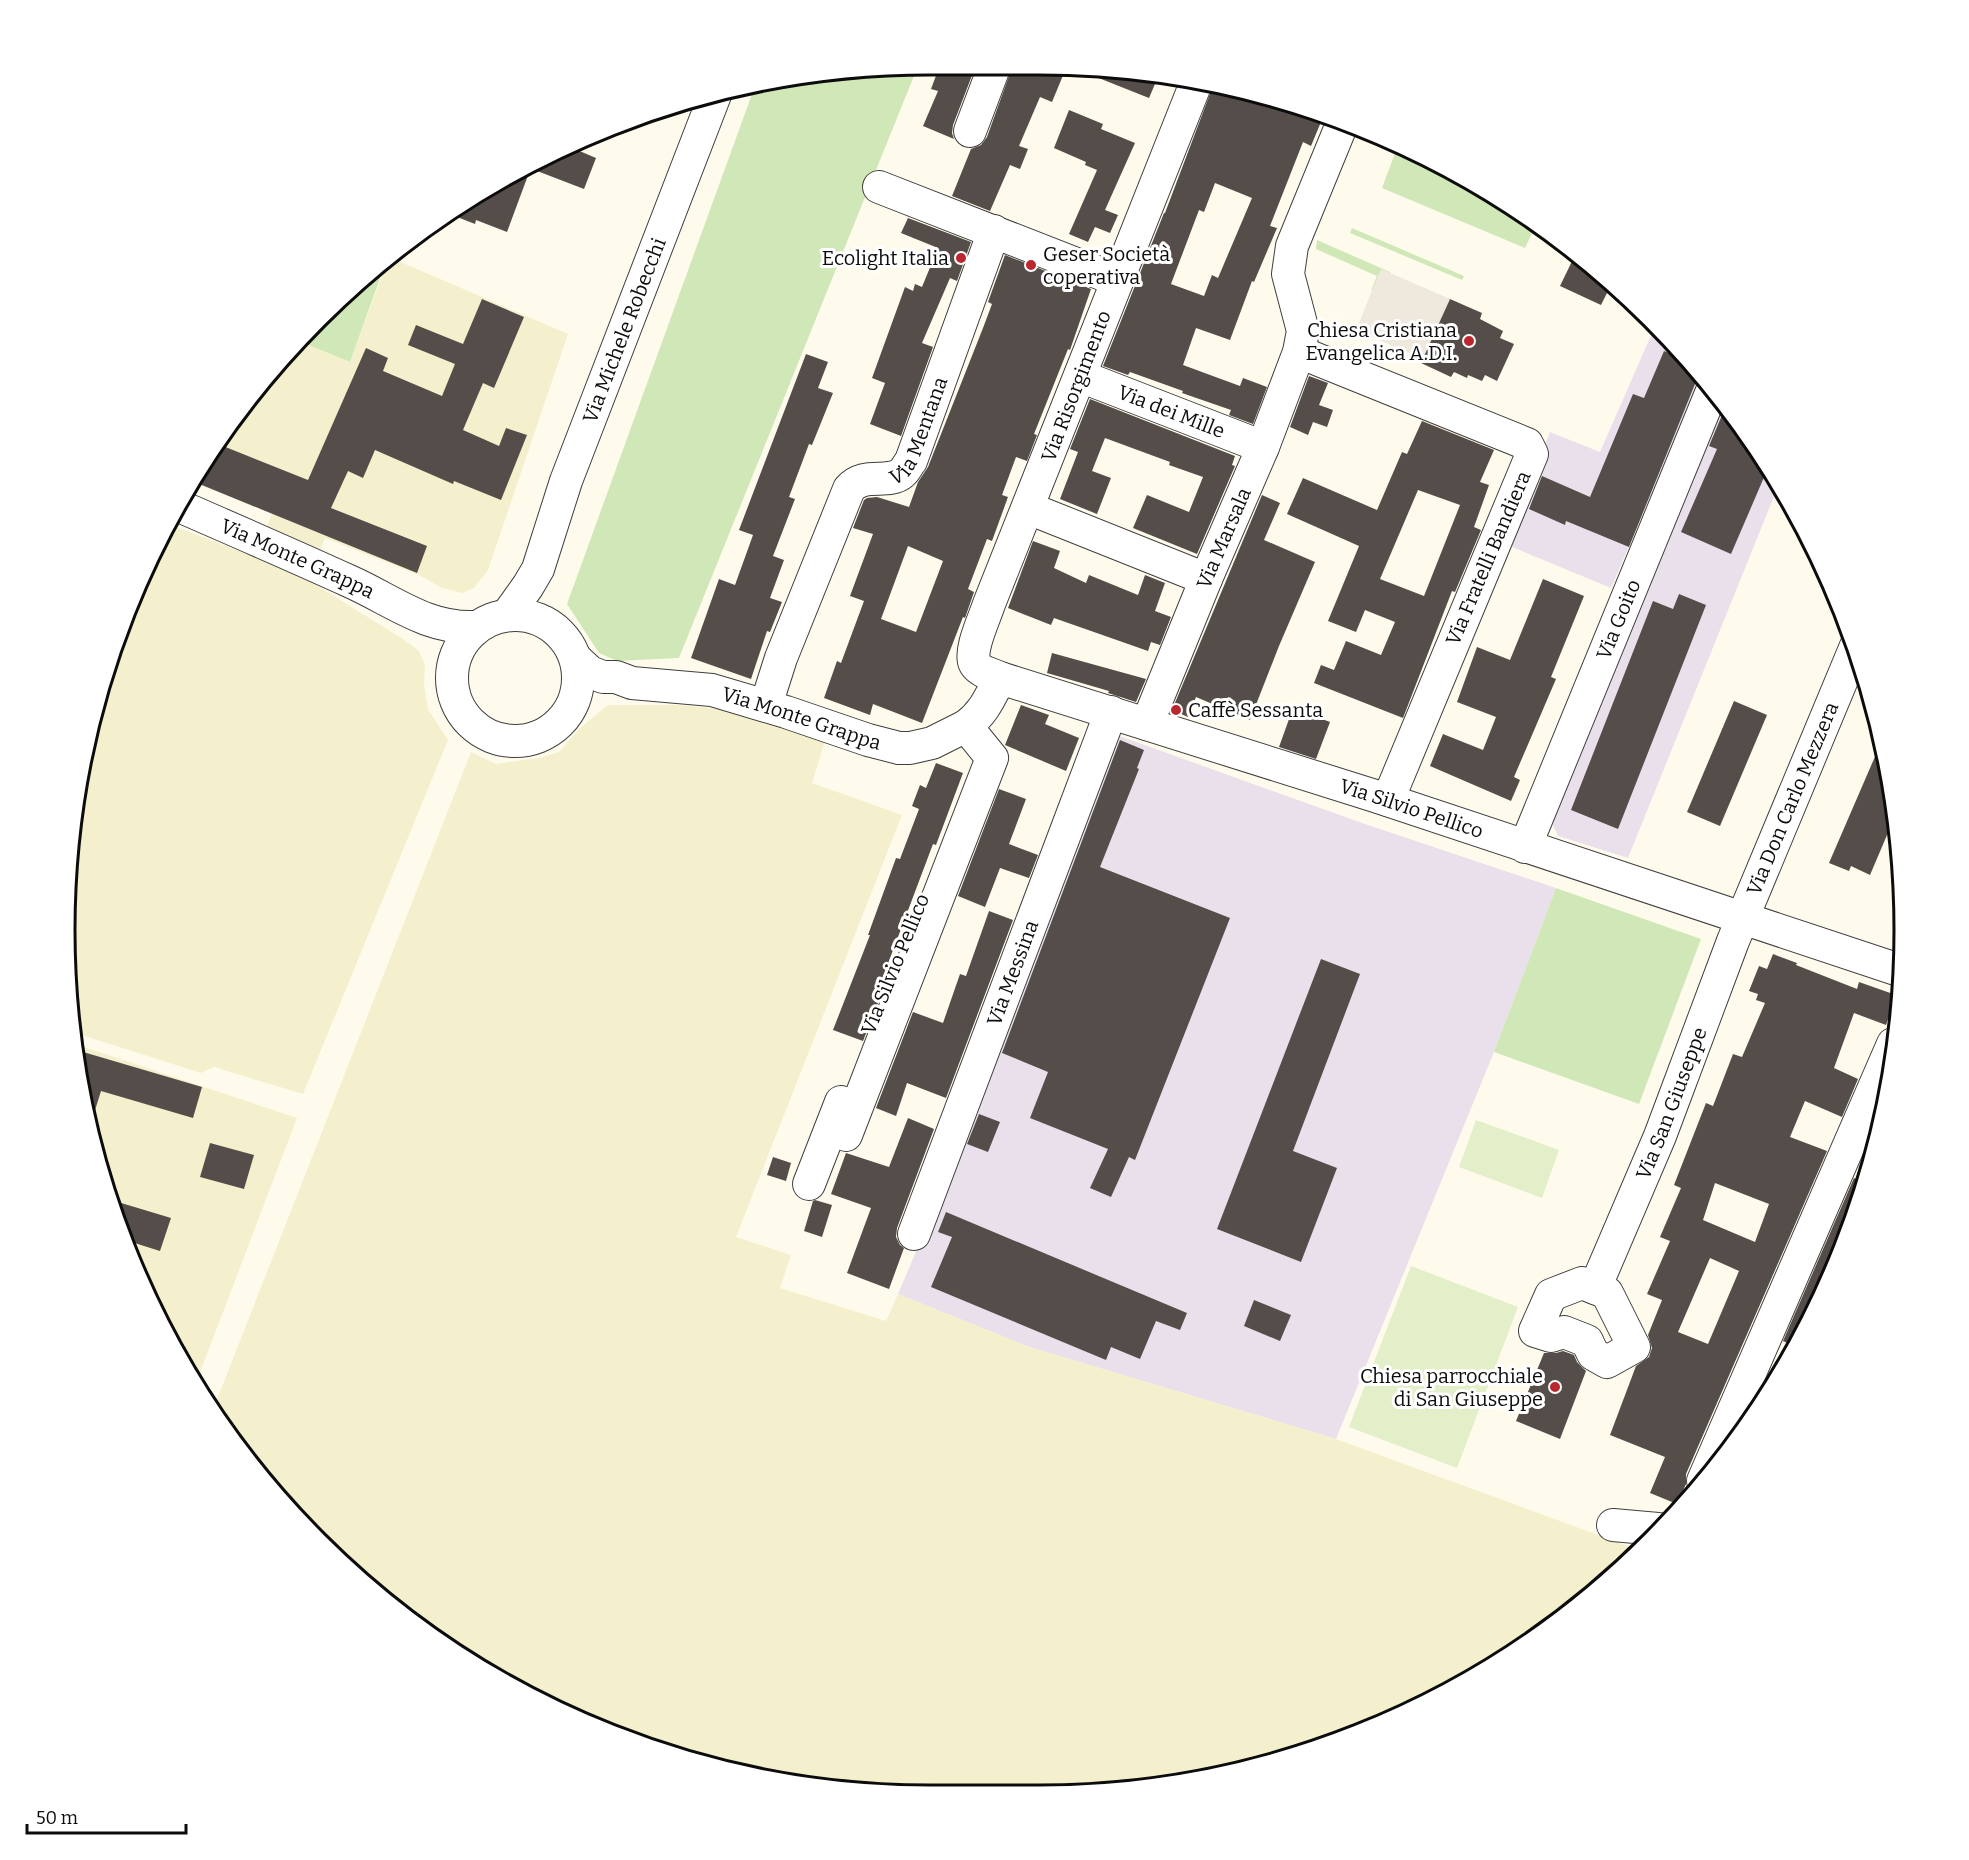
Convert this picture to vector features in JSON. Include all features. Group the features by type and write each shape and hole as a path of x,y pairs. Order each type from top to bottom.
{"street":[{"path":"970,131 991,75"},
{"name":"Via Risorgimento","path":"1000,678 983,671 975,663 972,653 989,604 1194,89"},
{"name":"Via Michele Robecchi","path":"508,614 538,569 566,481 712,103"},
{"name":"Via Marsala","path":"1147,724 1263,447 1299,352 1303,331 1291,290 1288,266 1292,246 1340,130"},
{"path":"879,187 1117,280"},
{"name":"Via Mentana","path":"766,705 781,658 849,489 854,483 867,479 891,477 902,473 910,461 994,231"},
{"name":"Via Fratelli Bandiera","path":"1299,352 1527,444 1532,454 1388,800"},
{"name":"Via dei Mille","path":"1080,376 1263,447"},
{"name":"Via Goito","path":"1525,847 1709,399"},
{"path":"1028,508 1206,579"},
{"name":"Via Monte Grappa","path":"186,509 366,588 417,617 457,628 476,627"},
{"name":"Via Michele Robecchi","path":"538,569 542,604 549,623"},
{"path":"508,614 529,615 549,623 561,633 577,660 578,687 575,701 564,719 547,733 528,740 506,741 486,735 469,722 457,704 451,684 453,663 461,643 476,627 491,618 508,614"},
{"name":"Via Monte Grappa","path":"417,617 453,663"},
{"name":"Via Monte Grappa","path":"577,660 597,675 616,677 632,683"},
{"name":"Via Don Carlo Mezzera","path":"1742,918 1850,660"},
{"name":"Via Silvio Pellico","path":"809,1184 971,773 973,735 978,718 1000,678 1388,800 1893,968"},
{"name":"Via Monte Grappa","path":"575,701 598,689 632,683 712,690 899,748 910,748 973,735"},
{"name":"Via Messina","path":"914,1234 1111,712"},
{"name":"Via Silvio Pellico","path":"846,1135 992,758 973,735"},
{"name":"Via San Giuseppe","path":"1595,1288 1660,1136 1742,918"},
{"path":"1716,1451 1883,1067"},
{"path":"1613,1525 1650,1528"}],"shaded area":[{"path":"399,261 568,334 488,570 474,588 462,593 442,588 419,575 325,538 308,580 419,651 425,665 424,684 428,709 448,740 303,1094 214,1067 201,1073 81,1035 75,930 77,874 82,818 91,763 104,709 120,655 163,552 176,527 255,557 272,513 201,485 252,410 307,344 350,362 383,274"},
{"path":"1381,269 1450,299 1423,359 1356,330"},
{"path":"1652,333 1698,386 1611,588 1505,544 1550,432 1600,452"},
{"path":"1716,409 1750,455 1774,495 1628,858 1558,836 1551,821"},
{"path":"608,705 675,705 715,708 826,738 812,783 902,815 736,1237 791,1255 780,1288 886,1321 898,1294 1029,1347 1336,1439 1631,1547 1603,1573 1514,1641 1417,1697 1366,1720 1314,1740 1206,1769 1151,1778 1095,1783 930,1785 874,1783 818,1778 763,1769 709,1756 655,1740 552,1697 455,1641 410,1608 366,1573 325,1535 287,1494 216,1401 471,752 496,764 539,758 559,752 579,729"},
{"path":"1114,734 1365,824 1556,888 1494,1052 1336,1439 1029,1347 898,1294 920,1242"},
{"path":"83,1047 297,1118 200,1374 163,1308 120,1205 91,1097"}],"green space":[{"path":"914,76 679,658 617,661 599,653 567,604 752,94 818,82"},
{"path":"1395,153 1467,190 1532,233 1525,248 1382,188"},
{"path":"1352,228 1464,276 1462,280 1350,233"},
{"path":"1317,240 1390,272 1391,275 1371,291 1377,276 1316,249"},
{"path":"381,275 350,362 307,344 325,325"},
{"path":"1556,888 1701,939 1639,1104 1494,1052"},
{"path":"1476,1120 1559,1150 1542,1198 1459,1167"},
{"path":"1411,1266 1518,1307 1457,1468 1349,1427"}],"building":[{"path":"936,75 972,75 953,125 954,139 923,126 938,91 931,89"},
{"path":"1009,75 1063,76 1052,102 1040,97 1019,146 1028,149 1020,169 1010,165 990,211 952,196 971,149 981,145 987,137"},
{"path":"1096,77 1156,83 1149,98"},
{"path":"1211,92 1321,123 1311,146 1303,142 1270,226 1277,228 1254,282 1252,281 1230,340 1196,328 1183,365 1240,386 1243,378 1267,387 1253,424 1229,415 1231,410 1182,393 1183,391 1130,372 1128,375 1103,366","holes":["1215,183 1252,198 1218,278 1212,275 1204,296 1171,284 1199,210 1204,212"]},
{"path":"1069,110 1103,124 1101,129 1135,143 1105,210 1118,215 1110,233 1095,227 1088,242 1069,234 1097,170 1085,165 1086,162 1054,148"},
{"path":"579,151 596,158 584,189 537,171"},
{"path":"528,176 507,232 476,220 475,224 458,217"},
{"path":"908,218 971,242 957,281 950,278 922,343 933,347 901,436 870,424 885,383 872,378 905,287 913,291 915,284 922,287 938,248 901,233"},
{"path":"1005,255 1091,289 1070,350 1068,349 1034,434 1037,435 1027,461 1016,457 1002,495 1008,497 992,541 987,539 968,589 974,592 965,618 963,617 922,723 873,704 870,715 824,698 837,661 841,663 864,601 850,596 873,534 853,528 864,500 867,498 877,497 909,507 918,482 928,467 983,328 992,304 988,302","holes":["908,546 943,561 916,632 881,619"]},
{"path":"1572,262 1608,291 1601,305 1560,286"},
{"path":"482,299 524,317 494,388 483,383 463,430 499,446 506,428 527,435 501,500 454,481 453,484 375,450 363,478 348,471 331,508 427,546 417,573 201,485 225,447 308,480 366,348 388,358 383,371 442,396 455,364 408,345 416,325 463,344"},
{"name":"Chiesa Cristiana Evangelica A.D.I.","path":"1450,299 1482,313 1480,319 1503,331 1500,338 1514,344 1497,381 1485,375 1482,381 1454,372 1451,377 1421,363"},
{"path":"1664,351 1671,354 1696,383 1629,547 1566,521 1565,525 1529,509 1542,476 1590,497 1633,394 1644,398"},
{"path":"806,354 828,362 818,388 833,393 812,445 809,444 789,497 795,499 773,556 784,560 770,598 782,602 770,632 767,631 751,679 691,658 719,579 735,585 753,535 739,530"},
{"path":"1309,376 1328,383 1319,405 1333,410 1327,427 1313,422 1308,435 1290,427"},
{"path":"1090,399 1235,456 1232,465 1235,466 1197,554 1133,528 1147,495 1189,512 1203,477 1169,465 1170,462 1105,438 1092,471 1111,478 1097,514 1060,499 1078,452 1070,449"},
{"path":"1722,416 1764,478 1731,554 1681,532 1717,449 1709,446"},
{"path":"1422,421 1494,450 1480,482 1489,485 1474,527 1481,530 1455,592 1452,591 1403,718 1314,683 1321,665 1334,670 1346,641 1381,655 1395,622 1365,610 1356,632 1328,621 1359,546 1287,514 1303,478 1377,510 1402,452 1407,454","holes":["1418,490 1460,505 1424,596 1380,579"]},
{"path":"1262,495 1280,503 1264,540 1315,562 1250,720 1196,697 1188,717 1172,710"},
{"path":"1033,541 1060,551 1054,568 1086,583 1089,575 1138,595 1145,575 1165,583 1155,611 1171,617 1160,645 1151,642 1148,651 1054,618 1051,625 1008,608"},
{"path":"1543,579 1584,596 1551,677 1556,679 1514,777 1520,780 1511,801 1430,766 1443,734 1483,750 1496,717 1457,702 1477,647 1510,660"},
{"path":"1679,594 1706,605 1618,829 1571,810 1653,601 1673,609"},
{"path":"1052,653 1146,679 1136,702 1108,693 1109,691 1047,673"},
{"path":"1734,701 1767,715 1720,826 1687,812"},
{"path":"1021,705 1049,715 1045,724 1079,738 1066,771 1005,745"},
{"path":"1293,708 1330,722 1316,759 1279,747"},
{"path":"1120,740 1144,750 1137,768 1139,769 1100,867 1230,918 1135,1160 1129,1157 1111,1197 1090,1188 1108,1149 1030,1118 1048,1072 1002,1053"},
{"path":"1876,754 1888,832 1870,875 1851,866 1849,871 1829,863"},
{"path":"936,763 963,773 936,845 933,844 875,998 879,1000 863,1041 833,1030 870,935 868,935 896,858 900,859 919,809 912,806 920,785 926,788"},
{"path":"999,789 1026,799 1009,844 1038,855 1029,878 1000,868 985,907 958,896"},
{"path":"989,911 1013,920 946,1098 907,1083 896,1116 876,1108 913,1012 943,1023 960,974 966,976"},
{"path":"1773,954 1857,989 1859,982 1891,993 1889,1015 1886,1025 1854,1013 1834,1068 1858,1079 1842,1117 1805,1101 1790,1137 1827,1151 1686,1474 1686,1484 1681,1495 1674,1503 1650,1493 1665,1457 1610,1435 1636,1366 1649,1357 1652,1348 1648,1335 1662,1300 1647,1294 1670,1241 1660,1237 1681,1188 1674,1185 1706,1103 1713,1106 1733,1054 1742,1057 1765,1003 1756,1000 1758,994 1749,991 1759,966 1767,969","holes":["1715,1183 1769,1204 1755,1242 1703,1220","1710,1258 1739,1271 1708,1344 1678,1332"]},
{"path":"1321,959 1360,974 1293,1151 1337,1168 1301,1262 1217,1229"},
{"path":"84,1052 202,1087 193,1118 101,1091 95,1112"},
{"path":"979,1114 1000,1122 988,1152 967,1144"},
{"path":"908,1118 934,1129 897,1228 896,1237 904,1248 889,1289 847,1273 871,1208 831,1194 846,1153 889,1167"},
{"path":"210,1143 254,1155 244,1189 200,1177"},
{"path":"773,1157 791,1163 786,1181 767,1175"},
{"path":"1854,1178 1857,1179 1829,1257 1806,1308 1787,1343 1783,1341"},
{"path":"815,1200 832,1205 822,1237 804,1231"},
{"path":"119,1202 171,1218 160,1251 135,1243"},
{"path":"946,1212 1187,1313 1180,1330 1156,1321 1140,1359 1111,1347 1106,1360 931,1287 952,1237 938,1232"},
{"path":"1254,1300 1291,1315 1280,1341 1244,1326"},
{"name":"Chiesa parrocchiale di San Giuseppe","path":"1563,1351 1574,1355 1586,1371 1560,1439 1516,1421 1544,1353"}],"place":[{"name":"Ecolight Italia","path":"961,258"},
{"name":"Geser Società coperativa","path":"1031,265"},
{"name":"Chiesa Cristiana Evangelica A.D.I.","path":"1469,341"},
{"name":"Caffè Sessanta","path":"1176,710"},
{"name":"Chiesa parrocchiale di San Giuseppe","path":"1555,1387"}]}
